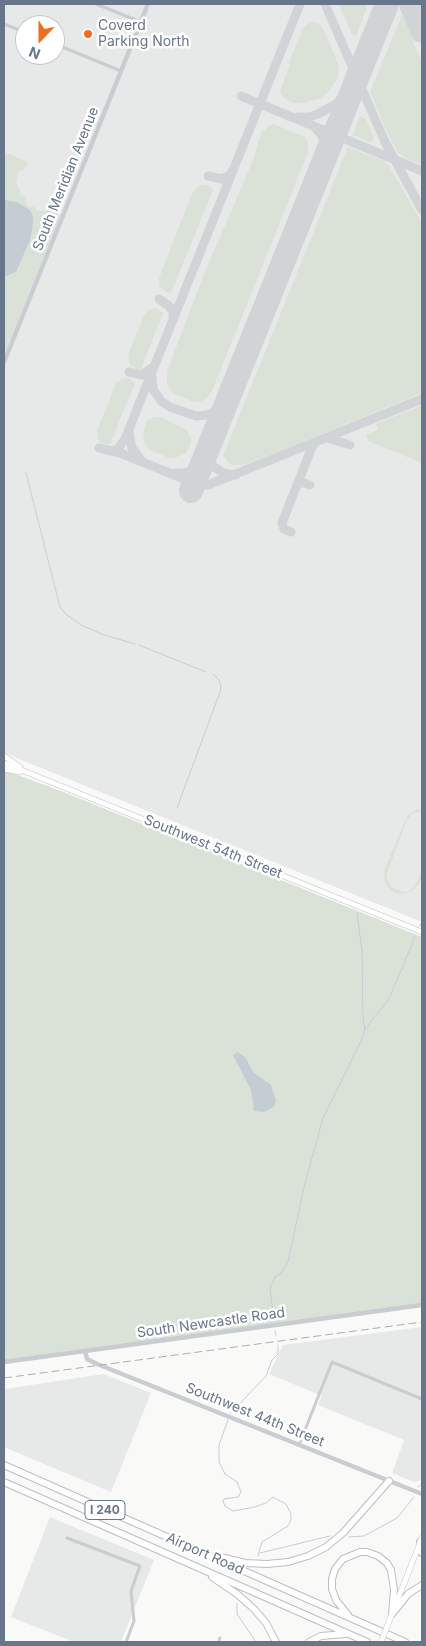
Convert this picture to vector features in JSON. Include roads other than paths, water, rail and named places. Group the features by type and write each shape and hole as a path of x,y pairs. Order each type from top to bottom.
{"highway":[{"name":"Airport Road","path":"4,1465 405,1642"},
{"path":"206,1554 246,1563 267,1564 288,1562 308,1556 326,1547 343,1533 389,1481"},
{"name":"Airport Road","path":"4,1482 367,1642"},
{"path":"421,1540 422,1553"},
{"path":"350,1618 336,1600 332,1588 332,1579 335,1568 343,1559 360,1552 378,1556 391,1570 394,1589 392,1614"},
{"path":"197,1567 247,1601 266,1623 276,1642"},
{"path":"392,1614 408,1594 422,1585"},
{"path":"309,1642 321,1636 349,1634"}],"main road":[{"path":"4,756 31,774"},
{"name":"Southwest 54th Street","path":"4,762 422,932"},
{"path":"4,769 31,774"},
{"path":"381,1642 421,1540"}],"street":[{"path":"96,4 141,22"},
{"name":"South Meridian Avenue","path":"4,362 148,4"},
{"path":"65,48 121,71"},
{"name":"South Newcastle Road","path":"4,1362 422,1305"},
{"path":"97,1350 92,1354 92,1357 97,1364"},
{"name":"Southwest 44th Street","path":"85,1351 88,1359 97,1364 422,1494"},
{"path":"299,1445 332,1362 422,1399"},
{"path":"67,1538 140,1566 130,1591 134,1621 126,1642"},
{"path":"219,1642 220,1638"}],"waterway":[{"path":"40,219 49,217"},
{"path":"26,473 60,607 67,615 81,625 104,635 135,644"},
{"path":"139,645 206,672"},
{"path":"177,808 220,692 219,680 213,674"},
{"path":"357,913 362,951 363,1019 365,1029"},
{"path":"274,1321 270,1288 275,1277 282,1272 288,1262 304,1187 323,1118 362,1039 365,1029 389,999 415,937"},
{"path":"275,1331 276,1336"},
{"path":"230,1414 266,1376 272,1360 278,1354 278,1345"},
{"path":"228,1420 219,1445 219,1462 225,1474 237,1482 241,1492 238,1497 224,1499 225,1506 233,1511 255,1507 266,1503 273,1497 286,1504 291,1514 288,1526 262,1542 258,1556"},
{"path":"418,1487 422,1484"},
{"path":"349,1537 364,1536 397,1518 414,1497"},
{"path":"260,1553 330,1536"},
{"path":"237,1603 237,1614 256,1642"}],"railway":[{"path":"4,1378 422,1322"}],"place":[{"name":"Coverd Parking North","path":"88,34"}]}
